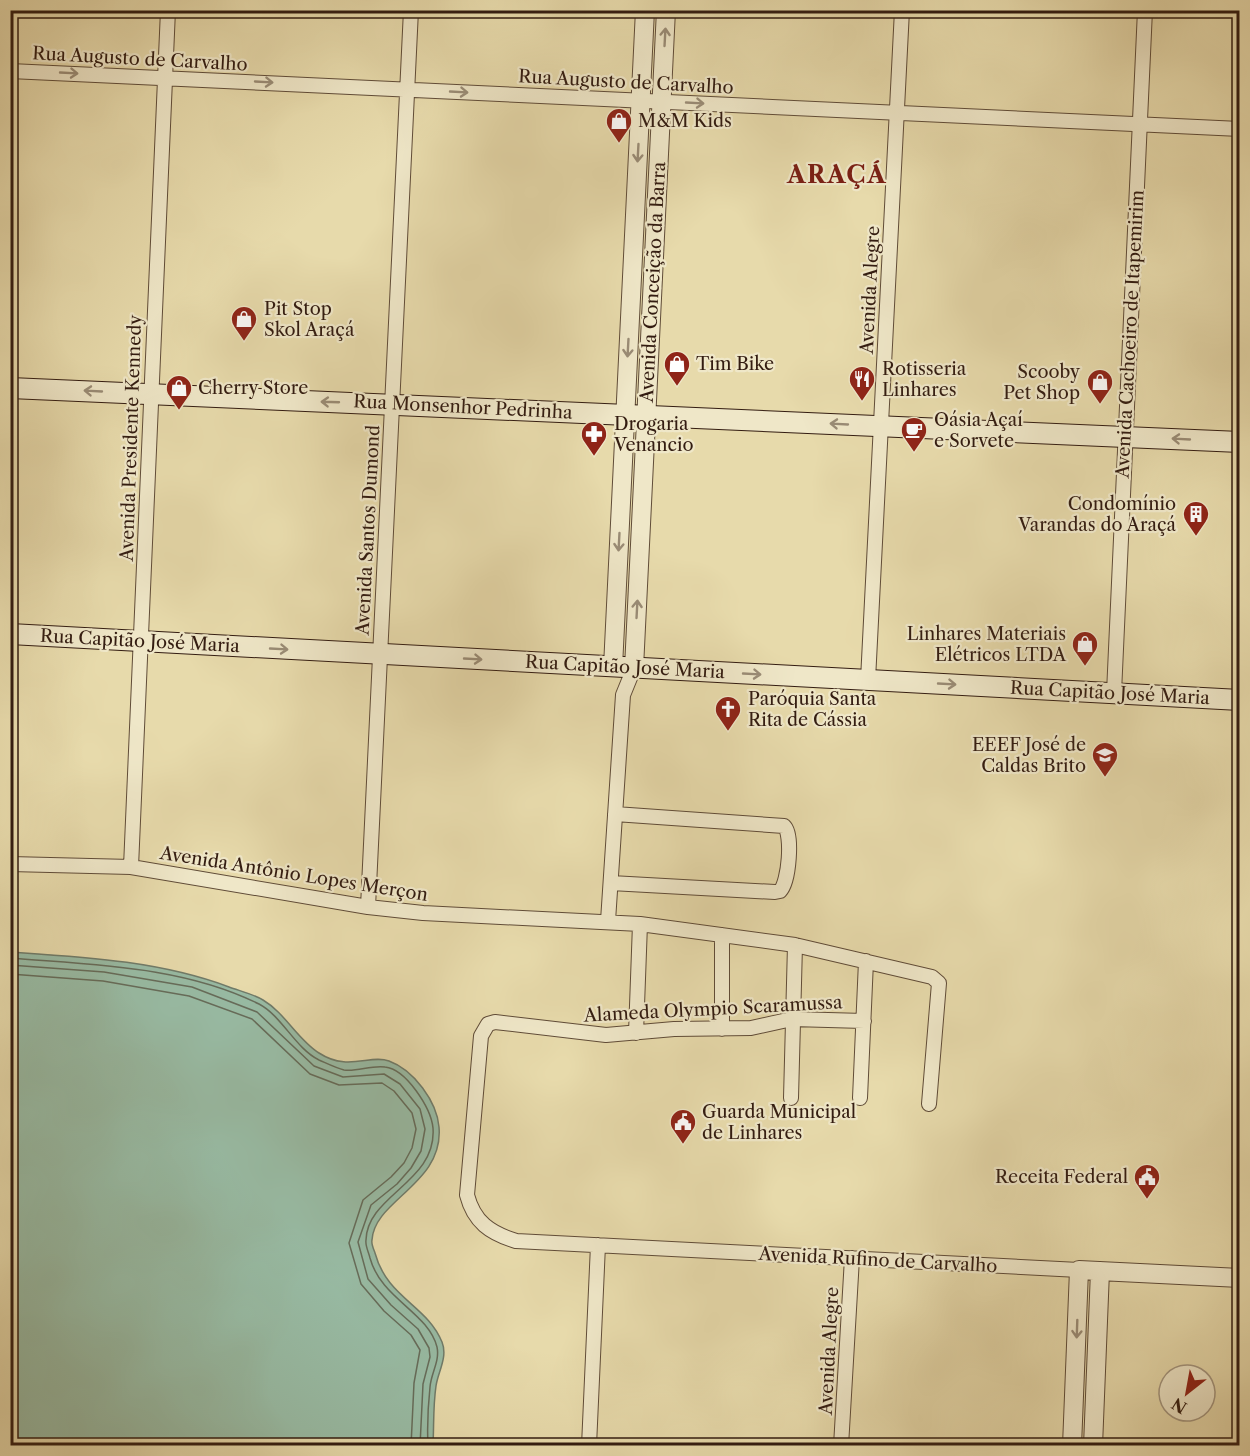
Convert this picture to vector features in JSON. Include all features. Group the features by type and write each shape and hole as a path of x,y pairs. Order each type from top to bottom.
{"main road":[{"name":"Rua Monsenhor Pedrinha","path":"10,388 1239,442"},
{"name":"Rua Capitão José Maria","path":"10,634 1239,700"}],"street":[{"name":"Avenida Presidente Kennedy","path":"131,867 168,10"},
{"name":"Avenida Santos Dumond","path":"368,907 411,10"},
{"name":"Avenida Conceição da Barra","path":"623,696 613,666 645,10"},
{"name":"Avenida Conceição da Barra","path":"608,921 623,696 634,668 666,10"},
{"name":"Avenida Alegre","path":"868,680 902,10"},
{"name":"Avenida Cachoeiro de Itapemirim","path":"1114,693 1145,10"},
{"name":"Rua Augusto de Carvalho","path":"10,70 1239,129"},
{"path":"611,883 780,891 786,882 789,833 779,824 615,813"},
{"name":"Avenida Antônio Lopes Merçon","path":"10,864 131,867 368,907 423,913 640,924 795,945 936,979 939,983 929,1104"},
{"path":"636,1033 640,924"},
{"path":"722,935 722,1029"},
{"path":"791,1098 795,945"},
{"path":"860,1098 866,961"},
{"name":"Alameda Olympio Scaramussa","path":"516,1241 496,1235 482,1224 471,1211 467,1195 484,1028 495,1022 606,1035 751,1028 792,1019 864,1021"},
{"name":"Avenida Rufino de Carvalho","path":"516,1241 1239,1278"},
{"path":"589,1446 598,1245"},
{"name":"Avenida Alegre","path":"841,1446 852,1258"},
{"path":"1072,1446 1079,1270"},
{"path":"1092,1446 1100,1271"}],"water":[{"path":"10,952 121,962 203,978 251,994 271,1005 311,1048 330,1059 349,1062 374,1059 389,1061 407,1072 423,1088 437,1117 438,1147 421,1177 384,1213 376,1226 372,1242 388,1281 427,1319 435,1329 444,1348 435,1393 433,1445 11,1445"}],"place":[{"name":"M&M Kids","path":"619,144"},
{"name":"Pit Stop Skol Araçá","path":"244,342"},
{"name":"Tim Bike","path":"677,387"},
{"name":"Rotisseria Linhares","path":"862,402"},
{"name":"Scooby Pet Shop","path":"1100,405"},
{"name":"Cherry Store","path":"179,411"},
{"name":"Oásia Açaí e Sorvete","path":"914,453"},
{"name":"Drogaria Venancio","path":"594,457"},
{"name":"Condomínio Varandas do Araçá","path":"1196,537"},
{"name":"Linhares Materiais Elétricos LTDA","path":"1085,667"},
{"name":"Paróquia Santa Rita de Cássia","path":"728,732"},
{"name":"EEEF José de Caldas Brito","path":"1105,778"},
{"name":"Guarda Municipal de Linhares","path":"683,1145"},
{"name":"Receita Federal","path":"1147,1200"}],"district":[{"name":"ARAÇÁ","path":"837,175"}]}
